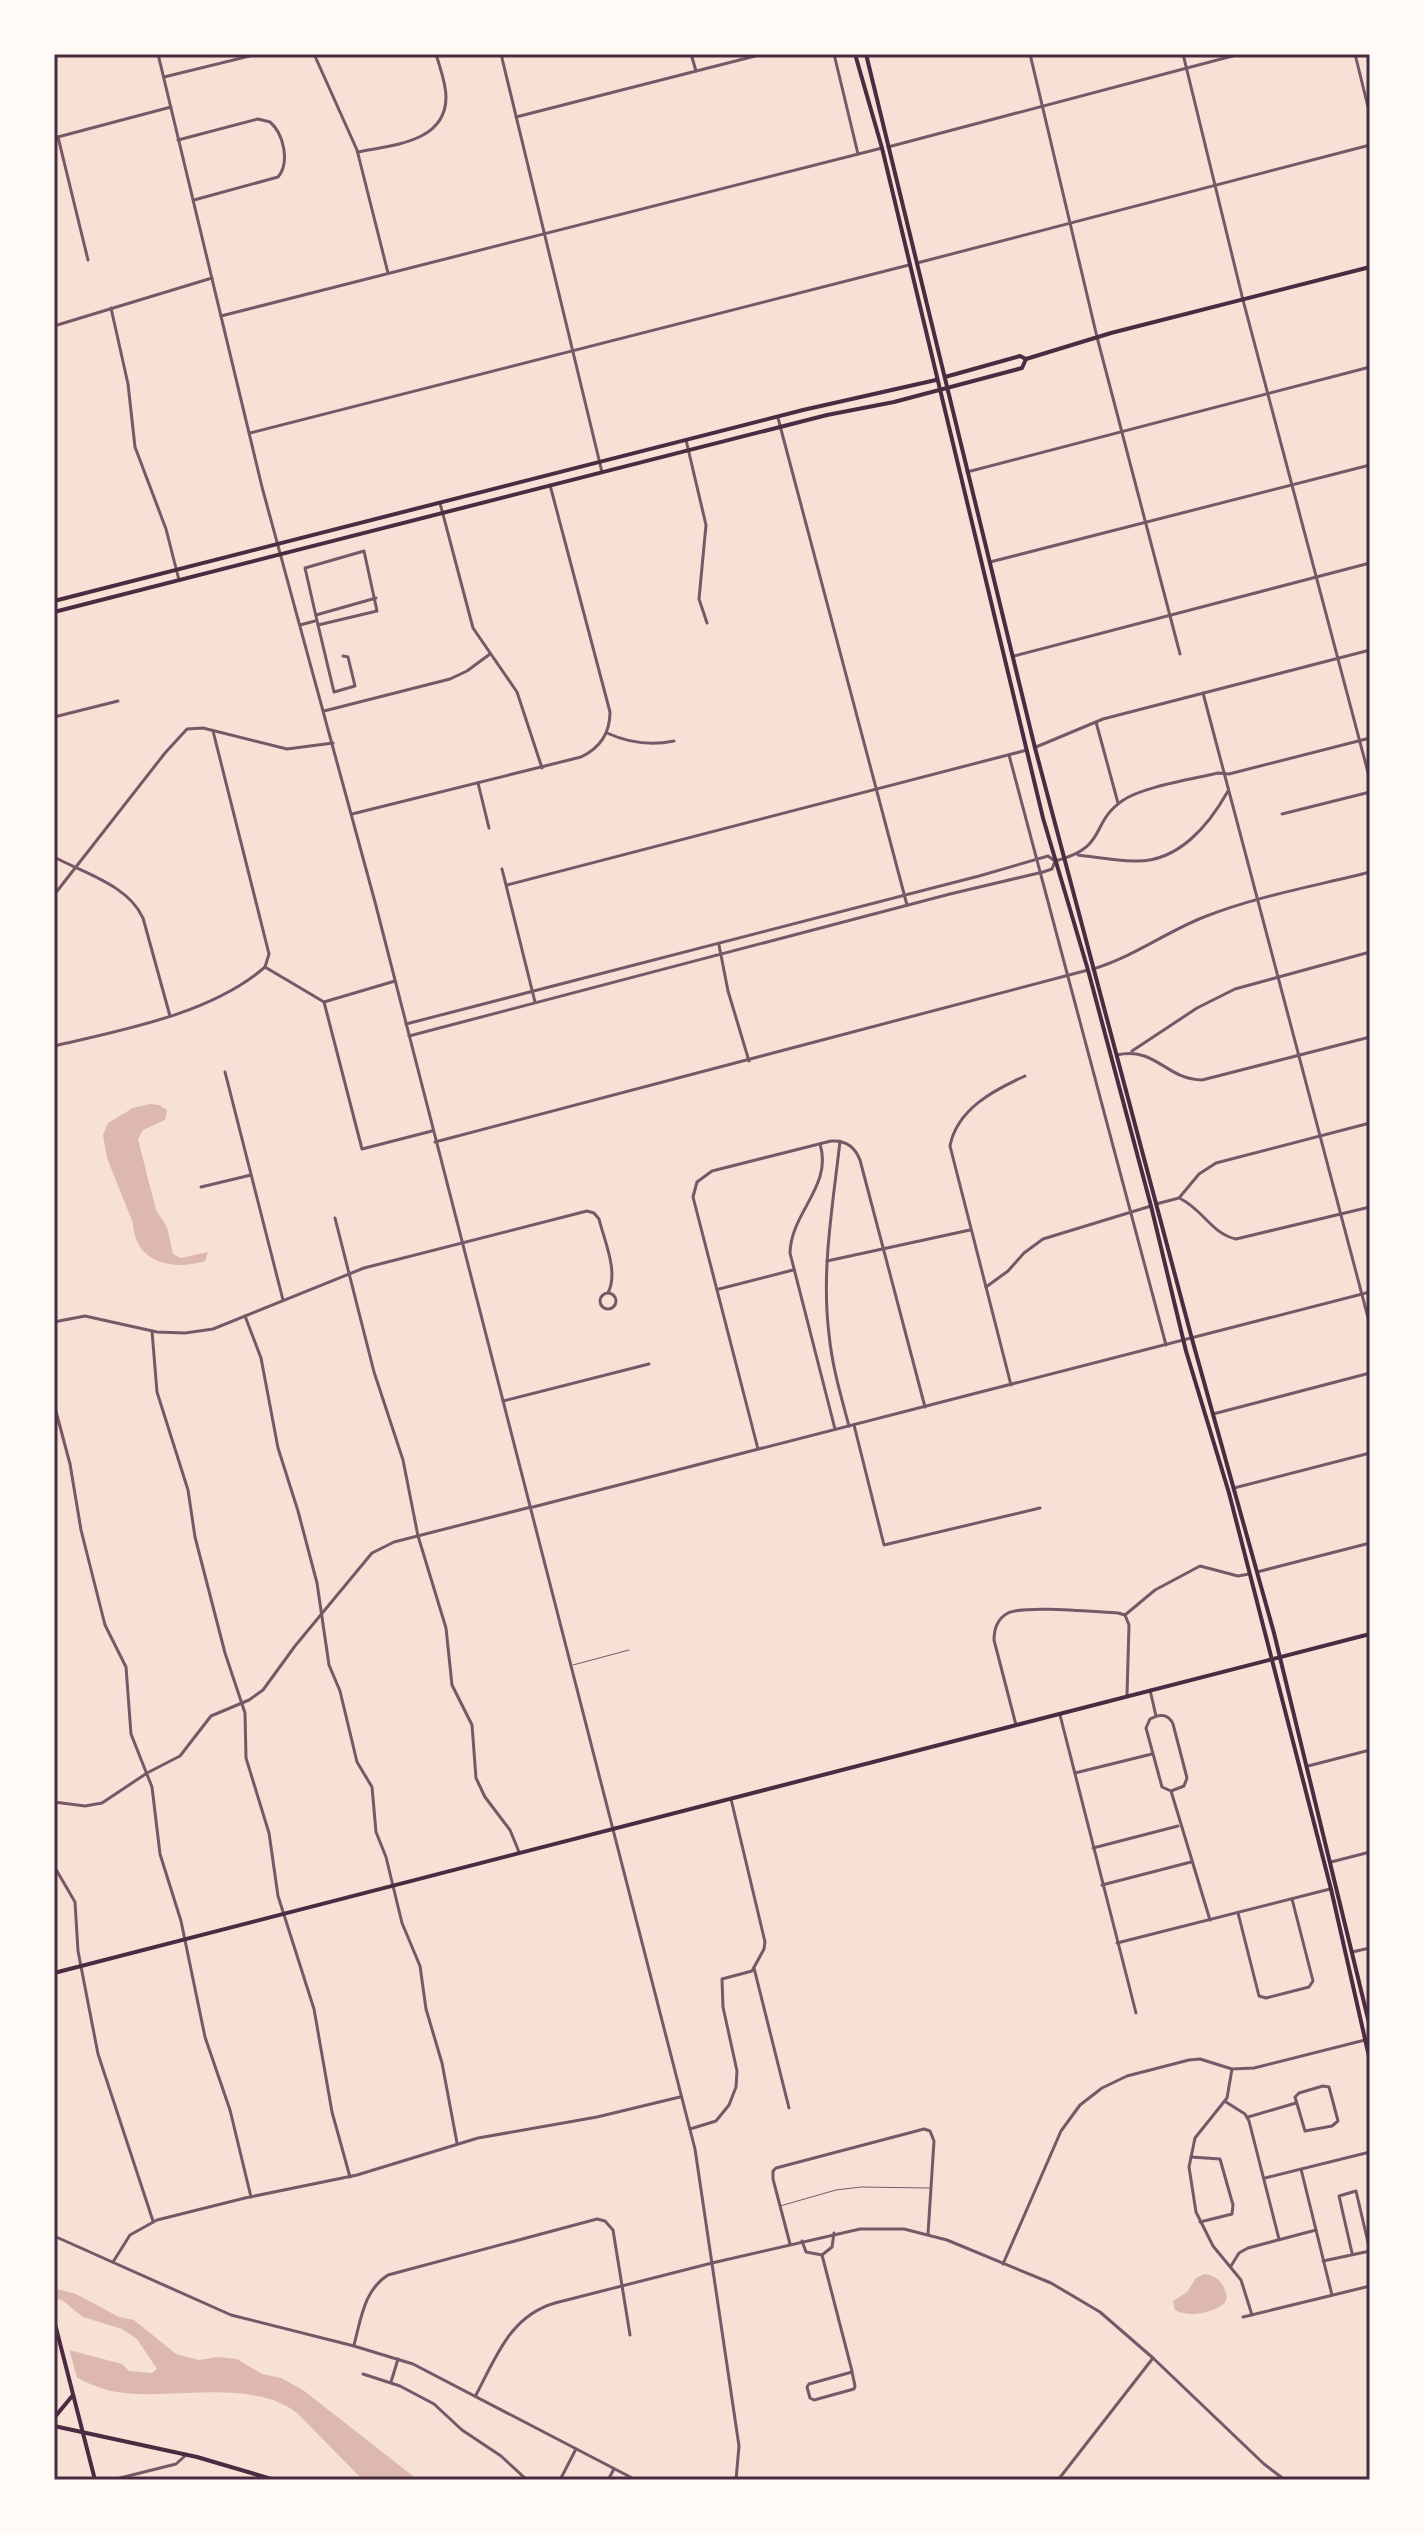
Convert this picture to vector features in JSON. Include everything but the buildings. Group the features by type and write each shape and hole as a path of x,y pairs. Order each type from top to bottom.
{"main road":[{"path":"855,54 885,148 916,263 1091,970 1279,1657 1370,2027"},
{"path":"866,54 909,265 1027,750 1055,861 1117,1055 1183,1341 1215,1445 1272,1659 1331,1889 1370,2061"},
{"path":"54,601 1020,356 1026,359 1097,337 1370,267"},
{"path":"54,612 688,450 947,389 1022,368 1026,359"},
{"path":"54,1973 1370,1634"},
{"path":"54,2320 95,2480"},
{"path":"54,2418 73,2395"},
{"path":"54,2426 186,2455 275,2480"}],"street":[{"path":"158,54 277,544 352,814 690,2129 739,2446 736,2480"},
{"path":"233,54 234,60"},
{"path":"163,77 258,54"},
{"path":"314,54 358,152 388,274"},
{"path":"358,152 416,139 436,125 446,100 436,54"},
{"path":"501,54 602,472"},
{"path":"691,54 696,71"},
{"path":"516,117 763,54"},
{"path":"834,54 858,154"},
{"path":"1030,54 1097,337 1180,654"},
{"path":"1183,54 1243,300 1370,780"},
{"path":"221,316 885,148 1240,54"},
{"path":"1355,54 1370,115"},
{"path":"88,260 56,138 171,107"},
{"path":"178,140 258,119 270,122 278,132 285,161 281,173 271,180 194,200"},
{"path":"916,263 1370,145"},
{"path":"250,433 909,265"},
{"path":"54,326 212,278"},
{"path":"111,308 126,371 135,447 166,529 179,580"},
{"path":"967,472 1370,367"},
{"path":"778,417 907,905"},
{"path":"686,440 706,525 699,599 707,623"},
{"path":"988,563 1370,465"},
{"path":"352,814 584,757 597,747 607,733 610,712 550,485"},
{"path":"440,503 471,625 519,697 542,768"},
{"path":"300,625 316,623 373,614 378,608 364,551 309,566 305,571 316,623 334,692 355,686 348,657 343,656"},
{"path":"1012,656 1370,563"},
{"path":"316,615 376,598"},
{"path":"1035,748 1096,721 1370,650"},
{"path":"324,711 445,681 467,671 490,654"},
{"path":"1203,693 1370,1325"},
{"path":"54,717 118,701"},
{"path":"1096,721 1118,803"},
{"path":"54,895 179,736 192,728 287,749 333,743"},
{"path":"54,1046 170,1016 218,996 265,967 269,954 213,731"},
{"path":"607,733 636,743 674,741"},
{"path":"1077,855 1092,842 1118,803 1135,794 1370,738"},
{"path":"507,885 1027,750"},
{"path":"1009,755 1166,1345"},
{"path":"478,783 489,828"},
{"path":"405,1024 1048,856 1055,861 1077,855 1137,861 1171,852 1203,828 1228,791"},
{"path":"1282,814 1370,792"},
{"path":"54,857 123,893 138,908 170,1016"},
{"path":"408,1037 1052,869 1055,861"},
{"path":"502,869 535,1002"},
{"path":"435,1142 1068,977 1130,955 1196,920 1370,872"},
{"path":"719,944 728,991 749,1061"},
{"path":"1117,1055 1131,1052 1212,999 1239,987 1370,952"},
{"path":"265,967 324,1002 362,1149 432,1131"},
{"path":"324,1002 395,981"},
{"path":"1131,1052 1151,1057 1179,1076 1197,1080 1370,1037"},
{"path":"225,1072 283,1300"},
{"path":"1011,1385 950,1153 951,1138 960,1122 986,1095 1025,1076"},
{"path":"986,1288 1043,1239 1179,1198 1199,1174 1216,1163 1370,1123"},
{"path":"840,1141 827,1261 828,1333 884,1545 1040,1508"},
{"path":"758,1449 693,1199 694,1187 700,1177 708,1172 820,1144 840,1141 850,1145 858,1155 925,1407"},
{"path":"820,1144 823,1172 794,1228 790,1253 835,1429"},
{"path":"201,1187 251,1175"},
{"path":"1179,1198 1196,1208 1218,1232 1236,1239 1370,1207"},
{"path":"54,1322 85,1316 152,1331 177,1333 208,1330 349,1273 591,1211 599,1219 612,1272 613,1284 608,1293"},
{"path":"335,1218 374,1372 403,1460 418,1536 449,1640 452,1685 473,1730 478,1786 508,1825 519,1852"},
{"path":"827,1261 970,1230"},
{"path":"717,1290 793,1270"},
{"path":"54,1802 85,1806 98,1804 113,1798 147,1773 184,1753 211,1716 242,1703 265,1688 372,1553 394,1542 1370,1292"},
{"path":"245,1316 261,1358 272,1427 317,1583 329,1665 340,1691 357,1762 373,1791 374,1825 402,1923 420,1966 426,2009 442,2063 457,2143"},
{"path":"152,1331 158,1400 188,1490 205,1578 245,1713 246,1758 266,1820 276,1886 314,2009 332,2112 350,2177"},
{"path":"503,1401 649,1364"},
{"path":"1213,1414 1370,1373"},
{"path":"54,1404 105,1625 126,1667 131,1734 153,1792 160,1854 185,1939 205,2037 230,2110 251,2197"},
{"path":"1233,1488 1370,1453"},
{"path":"1256,1572 1370,1543"},
{"path":"1016,1725 994,1640 996,1627 1003,1617 1020,1611 1125,1615 1155,1590 1200,1566 1238,1576 1249,1573"},
{"path":"1125,1615 1129,1625 1127,1697"},
{"path":"1150,1690 1156,1716"},
{"path":"1060,1714 1136,2013"},
{"path":"1165,1715 1171,1720 1187,1778 1182,1788 1171,1791 1162,1787 1146,1728 1149,1720 1156,1716 1165,1715"},
{"path":"1306,1766 1370,1750"},
{"path":"1075,1773 1153,1753"},
{"path":"1171,1791 1210,1920"},
{"path":"690,2129 716,2121 734,2094 737,2071 723,2012 722,1979 751,1971 765,1942 731,1798"},
{"path":"1093,1848 1180,1825"},
{"path":"1331,1863 1370,1852"},
{"path":"1102,1885 1191,1862"},
{"path":"54,1866 75,1902 80,1966 103,2071 153,2221"},
{"path":"1117,1943 1331,1889"},
{"path":"1238,1913 1261,1997 1309,1987 1313,1981 1292,1899"},
{"path":"1352,1952 1370,1948"},
{"path":"754,1968 789,2108"},
{"path":"1003,2264 1067,2121 1102,2088 1122,2078 1200,2059 1232,2069 1266,2066 1365,2040"},
{"path":"1232,2069 1231,2087 1225,2102 1198,2133 1189,2157 1192,2198 1213,2246 1243,2285 1252,2315"},
{"path":"1329,2087 1338,2121 1332,2126 1305,2131 1296,2103 1295,2097 1299,2093 1329,2087"},
{"path":"113,2262 130,2235 153,2221 350,2177 457,2143 607,2115 680,2097"},
{"path":"1225,2102 1248,2117 1279,2239"},
{"path":"1248,2117 1296,2103"},
{"path":"790,2244 773,2171 776,2168 924,2129 930,2131 934,2141 928,2234"},
{"path":"1263,2178 1370,2152"},
{"path":"1189,2157 1220,2159 1233,2205 1232,2214 1200,2222"},
{"path":"1301,2169 1332,2295"},
{"path":"1323,2261 1370,2251 1356,2191 1339,2196 1352,2253"},
{"path":"354,2346 369,2294 378,2282 391,2274 592,2220 606,2222 613,2230 630,2335"},
{"path":"476,2395 505,2339 528,2316 548,2305 834,2233 887,2228 928,2234 1051,2283 1089,2304 1153,2358 1264,2464 1285,2480"},
{"path":"1231,2266 1243,2251 1316,2230"},
{"path":"802,2241 806,2252 822,2255 832,2247 834,2233"},
{"path":"54,2236 231,2315 398,2359 476,2395 636,2480"},
{"path":"822,2255 852,2372 855,2386 854,2389 814,2400 810,2398 809,2384 852,2372"},
{"path":"1243,2317 1370,2286"},
{"path":"1058,2480 1153,2358"},
{"path":"391,2382 398,2359"},
{"path":"363,2374 391,2382 438,2407 466,2434 501,2456 527,2480"},
{"path":"560,2480 576,2449"},
{"path":"112,2480 176,2464 186,2455"},
{"path":"608,2480 614,2468"}],"lane":[{"path":"572,1665 629,1650"},
{"path":"780,2206 836,2190 861,2187 931,2188"}],"shaded area":[{"path":"150,1104 167,1110 165,1120 143,1130 138,1139 156,1210 167,1227 173,1254 181,1258 208,1252 205,1261 168,1264 157,1261 140,1247 107,1158 103,1135 108,1123 133,1108"},
{"path":"1204,2274 1213,2276 1223,2285 1227,2298 1224,2304 1200,2313 1187,2314 1175,2310 1173,2301 1187,2292 1196,2278"},
{"path":"54,2288 76,2294 119,2317 134,2320 176,2354 199,2360 218,2357 237,2359 262,2374 281,2378 303,2390 418,2480 363,2480 297,2413 278,2402 234,2393 117,2392 54,2367 54,2346 122,2364 129,2371 152,2373 157,2369 137,2339 122,2329 83,2317 62,2300 54,2298"}],"pier":[{"path":"54,2342 68,2345 78,2381 58,2373"}]}
